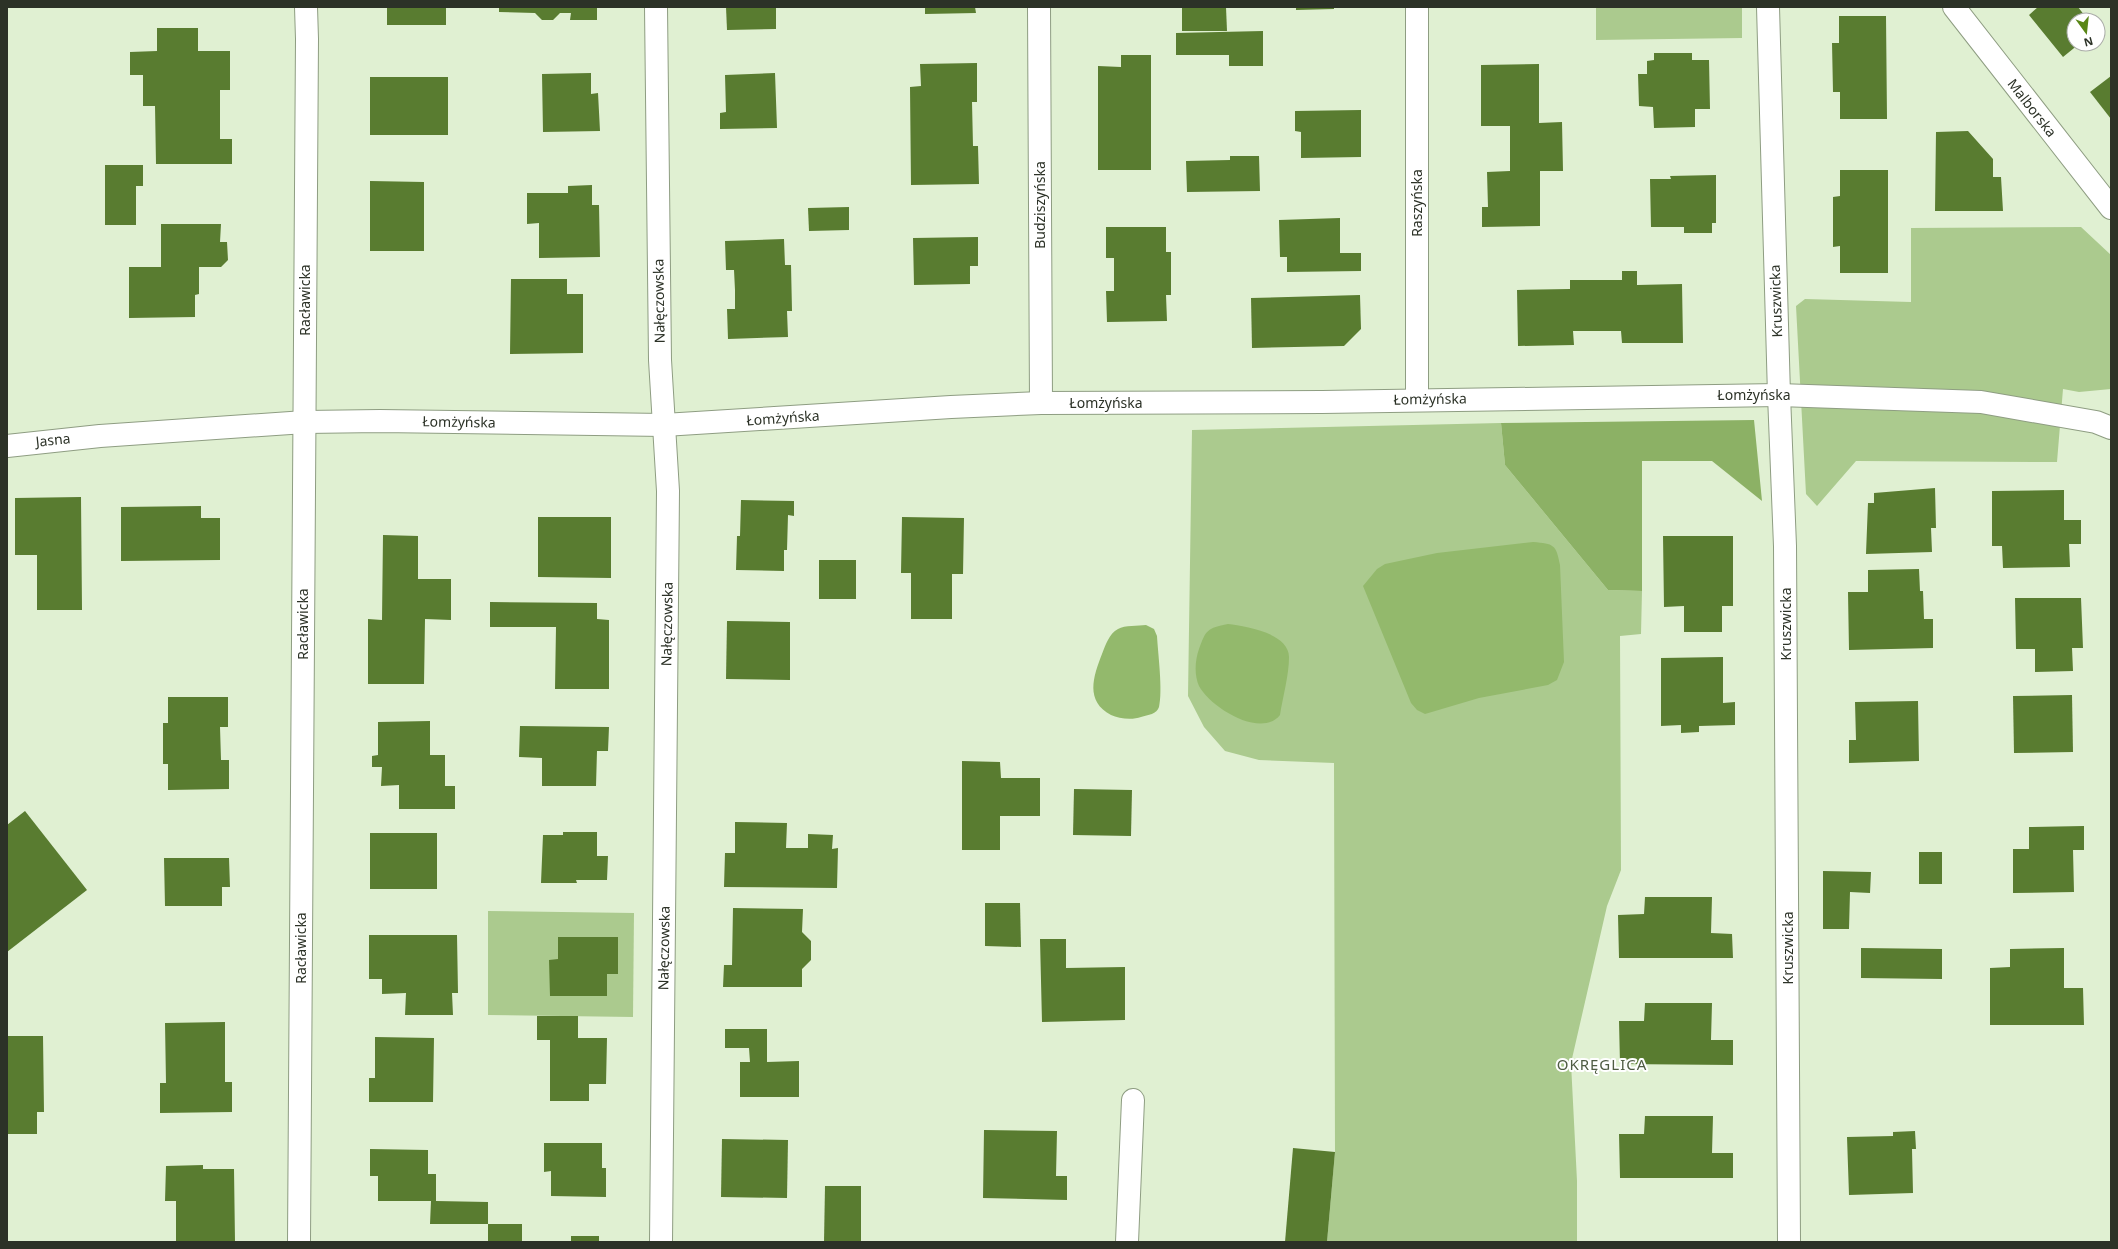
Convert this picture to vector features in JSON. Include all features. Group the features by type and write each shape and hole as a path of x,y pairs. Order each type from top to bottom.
{"street":[{"name":"Racławicka","path":"299,1242 305,422 306,7"},
{"name":"Nałęczowska","path":"656,7 660,360 668,490 661,1242"},
{"name":"Budziszyńska","path":"1039,7 1040,403"},
{"name":"Raszyńska","path":"1416,399 1417,7"},
{"name":"Kruszwicka","path":"1768,7 1779,395 1786,554 1790,1242"},
{"name":"Malborska","path":"1954,7 2111,208"},
{"name":"Łomżyńska","path":"100,436 305,422 380,421 664,425 951,407 1040,403 1322,402 1416,399 1779,395 1981,402 2096,422 2111,428"},
{"name":"Jasna","path":"7,446 100,436"},
{"path":"1127,1242 1133,1100"}],"shaded area":[{"path":"1596,7 1742,7 1742,38 1596,40"},
{"path":"2081,227 2111,255 2111,389 2079,392 2063,389 2057,462 1856,461 1817,506 1806,494 1796,306 1805,299 1911,302 1911,228"},
{"path":"1754,420 1762,501 1712,461 1642,461 1642,591 1608,590 1505,465 1501,423"},
{"path":"1501,423 1505,465 1608,590 1642,591 1641,634 1620,636 1621,870 1607,906 1571,1063 1577,1181 1577,1242 1327,1242 1335,1152 1334,763 1259,760 1225,751 1204,727 1188,696 1192,430"},
{"path":"1533,542 1546,543 1553,546 1557,553 1560,565 1564,662 1557,680 1548,685 1479,698 1425,714 1417,710 1411,703 1363,586 1377,569 1385,564 1437,553"},
{"path":"1228,624 1265,632 1282,642 1287,649 1289,657 1288,671 1280,715 1272,722 1261,724 1249,722 1236,717 1224,711 1214,703 1199,686 1196,677 1196,663 1204,638 1211,629"},
{"path":"1146,625 1154,629 1157,636 1160,682 1159,707 1154,713 1134,719 1126,719 1111,715 1097,703 1093,688 1096,671 1105,647 1112,634 1118,629"},
{"path":"488,911 634,913 633,1017 488,1015"}],"building":[{"path":"387,7 446,7 446,25 387,25"},
{"path":"499,7 597,7 597,20 570,20 571,13 560,13 553,20 542,20 535,13 499,12"},
{"path":"726,7 776,7 776,29 727,30"},
{"path":"925,7 975,7 976,13 925,14"},
{"path":"1182,7 1226,7 1227,31 1182,31"},
{"path":"1296,7 1334,7 1334,9 1296,10"},
{"path":"2038,7 2078,7 2082,12 2066,12 2066,52 2069,52 2063,57 2029,15"},
{"path":"1839,16 1886,16 1887,119 1840,119 1840,92 1833,92 1832,43 1839,43"},
{"path":"157,28 198,28 198,51 230,51 230,90 220,90 220,139 232,139 232,164 156,164 155,106 143,106 143,75 130,75 130,52 157,51"},
{"path":"1263,31 1263,66 1229,66 1229,55 1176,55 1176,33"},
{"path":"1654,53 1692,53 1692,60 1709,60 1710,109 1695,109 1695,127 1654,128 1653,107 1639,106 1638,74 1647,74 1647,61 1654,60"},
{"path":"1121,55 1151,55 1151,170 1098,170 1098,66 1121,67"},
{"path":"977,63 977,102 972,102 973,146 978,146 979,184 911,185 910,87 921,86 920,64"},
{"path":"1539,64 1539,123 1562,122 1563,171 1540,171 1540,226 1482,227 1482,207 1488,207 1487,172 1510,171 1510,126 1481,126 1481,65"},
{"path":"591,73 591,94 598,93 600,131 543,132 542,74"},
{"path":"775,73 777,128 720,129 720,113 726,112 725,75"},
{"path":"2111,76 2111,119 2090,92"},
{"path":"370,77 448,77 448,135 370,135"},
{"path":"1361,110 1361,157 1301,158 1301,132 1295,131 1295,111"},
{"path":"1968,131 1993,159 1993,177 2001,177 2003,211 1935,211 1936,132"},
{"path":"1230,156 1259,156 1260,191 1187,192 1186,161 1230,160"},
{"path":"105,165 143,165 143,186 136,186 136,225 105,225"},
{"path":"1840,170 1888,170 1888,273 1840,273 1840,246 1833,247 1833,197 1840,196"},
{"path":"1716,175 1716,223 1712,223 1712,233 1684,233 1684,227 1651,227 1650,179 1671,179 1670,176"},
{"path":"370,181 424,182 424,251 370,251"},
{"path":"592,185 592,205 599,205 600,257 539,258 539,223 527,224 527,193 568,193 568,186"},
{"path":"849,207 849,230 809,231 808,208"},
{"path":"1340,218 1340,253 1361,253 1361,271 1287,272 1287,257 1280,257 1279,220"},
{"path":"161,224 221,224 220,242 227,242 228,260 221,267 199,267 199,294 195,295 195,317 129,318 129,267 161,267"},
{"path":"1106,227 1166,227 1166,252 1171,252 1171,295 1166,295 1167,321 1107,322 1106,291 1114,291 1114,258 1106,258"},
{"path":"978,237 978,266 970,266 970,284 914,285 913,238"},
{"path":"784,239 785,265 791,265 792,311 787,311 788,337 728,339 727,309 735,309 735,290 734,270 726,270 725,241"},
{"path":"1622,271 1637,271 1637,285 1682,284 1683,343 1622,343 1621,331 1573,331 1574,345 1518,346 1517,290 1570,289 1570,280 1622,280"},
{"path":"511,279 567,279 567,294 583,294 583,353 510,354"},
{"path":"1360,295 1361,329 1344,346 1252,348 1251,298"},
{"path":"1935,488 1936,528 1931,528 1932,552 1866,554 1868,503 1874,503 1874,493"},
{"path":"2064,490 2064,520 2081,520 2081,544 2069,544 2070,567 2003,568 2002,546 1992,546 1992,491"},
{"path":"81,497 82,610 37,610 37,555 15,555 15,498"},
{"path":"741,500 794,501 794,516 788,515 787,550 784,550 784,571 736,570 737,536 740,536"},
{"path":"201,506 201,518 220,518 220,560 121,561 121,507"},
{"path":"538,517 611,517 611,578 538,577"},
{"path":"902,517 964,518 963,574 952,574 952,619 911,619 911,573 901,573"},
{"path":"383,535 418,536 418,579 451,579 451,620 425,619 424,684 368,684 368,619 382,620"},
{"path":"1663,536 1733,536 1733,606 1722,606 1722,632 1684,632 1684,606 1664,607"},
{"path":"819,560 856,560 856,599 819,599"},
{"path":"1919,569 1920,591 1923,591 1924,619 1933,619 1933,648 1849,650 1848,592 1868,592 1868,570"},
{"path":"2015,598 2081,598 2083,648 2072,648 2073,671 2035,672 2035,649 2016,649"},
{"path":"490,602 597,603 597,619 609,620 609,689 555,689 556,627 490,627"},
{"path":"727,621 790,622 790,680 726,679"},
{"path":"1723,657 1723,703 1735,702 1735,725 1699,726 1699,732 1681,733 1681,725 1661,726 1661,658"},
{"path":"2072,695 2073,752 2014,753 2013,696"},
{"path":"168,697 228,697 228,727 220,727 221,760 229,760 229,789 168,790 168,764 163,764 163,723 168,723"},
{"path":"1918,701 1919,761 1849,763 1849,740 1856,740 1855,702"},
{"path":"430,721 430,755 445,755 445,786 455,786 455,809 399,809 399,785 381,786 382,767 372,767 372,756 378,755 378,722"},
{"path":"520,726 609,727 608,751 597,751 596,786 542,786 542,758 519,757"},
{"path":"962,761 1000,762 1001,778 1040,778 1040,816 1000,816 1000,850 962,850"},
{"path":"1074,789 1132,790 1131,836 1073,835"},
{"path":"25,811 87,890 7,952 7,825"},
{"path":"735,822 787,823 786,848 808,848 808,834 833,835 832,849 838,848 837,888 724,887 725,853 735,853"},
{"path":"2084,826 2084,850 2073,850 2074,892 2013,893 2013,849 2029,849 2029,827"},
{"path":"563,832 597,832 597,856 608,856 607,880 576,880 577,883 541,883 543,835 563,835"},
{"path":"370,833 437,833 437,889 370,889"},
{"path":"1919,852 1942,852 1942,884 1919,884"},
{"path":"164,858 229,858 230,887 222,887 222,906 165,906"},
{"path":"1823,871 1871,872 1870,893 1850,892 1849,929 1823,929"},
{"path":"1645,897 1712,897 1711,933 1732,934 1733,958 1619,958 1618,915 1644,914"},
{"path":"985,903 1020,903 1021,947 985,946"},
{"path":"733,908 803,909 802,932 811,941 811,960 802,969 802,987 723,987 724,965 732,965"},
{"path":"369,935 457,935 458,993 452,993 453,1015 405,1015 406,993 382,994 382,979 369,979"},
{"path":"558,937 618,937 618,974 607,974 607,996 550,996 549,960 558,959"},
{"path":"1040,939 1066,939 1066,968 1125,967 1125,1020 1042,1022"},
{"path":"1861,948 1942,949 1942,979 1861,978"},
{"path":"2064,948 2064,988 2083,988 2084,1025 1990,1025 1990,968 2010,967 2010,949"},
{"path":"1645,1003 1712,1003 1711,1040 1733,1040 1733,1065 1620,1064 1619,1021 1644,1021"},
{"path":"537,1016 578,1016 578,1038 607,1038 606,1084 589,1084 589,1101 550,1101 550,1040 537,1040"},
{"path":"225,1022 225,1082 232,1082 232,1112 160,1113 160,1083 166,1083 165,1023"},
{"path":"725,1029 767,1029 767,1062 799,1061 799,1097 740,1097 740,1062 750,1062 749,1048 725,1048"},
{"path":"7,1036 43,1036 44,1112 37,1112 37,1134 7,1134"},
{"path":"375,1037 434,1038 433,1102 369,1102 369,1078 375,1078"},
{"path":"1645,1116 1713,1116 1712,1153 1733,1153 1733,1178 1620,1178 1619,1134 1644,1134"},
{"path":"984,1130 1057,1131 1056,1176 1067,1176 1067,1200 983,1198"},
{"path":"1915,1131 1916,1149 1912,1149 1913,1193 1849,1195 1847,1137 1893,1136 1893,1132"},
{"path":"722,1139 788,1140 787,1198 721,1197"},
{"path":"544,1143 602,1143 602,1168 606,1168 606,1197 551,1196 551,1171 544,1172"},
{"path":"1293,1148 1335,1152 1327,1242 1285,1242"},
{"path":"370,1149 428,1150 428,1174 436,1174 436,1201 488,1202 488,1224 430,1224 431,1201 378,1201 378,1176 370,1176"},
{"path":"203,1165 203,1169 234,1169 235,1242 176,1242 176,1201 165,1201 166,1166"},
{"path":"825,1186 861,1186 861,1242 824,1242"},
{"path":"488,1224 522,1224 522,1242 488,1242"},
{"path":"571,1236 599,1236 599,1242 571,1242"}],"district":[{"name":"OKRĘGLICA","path":"1602,1065"}]}
